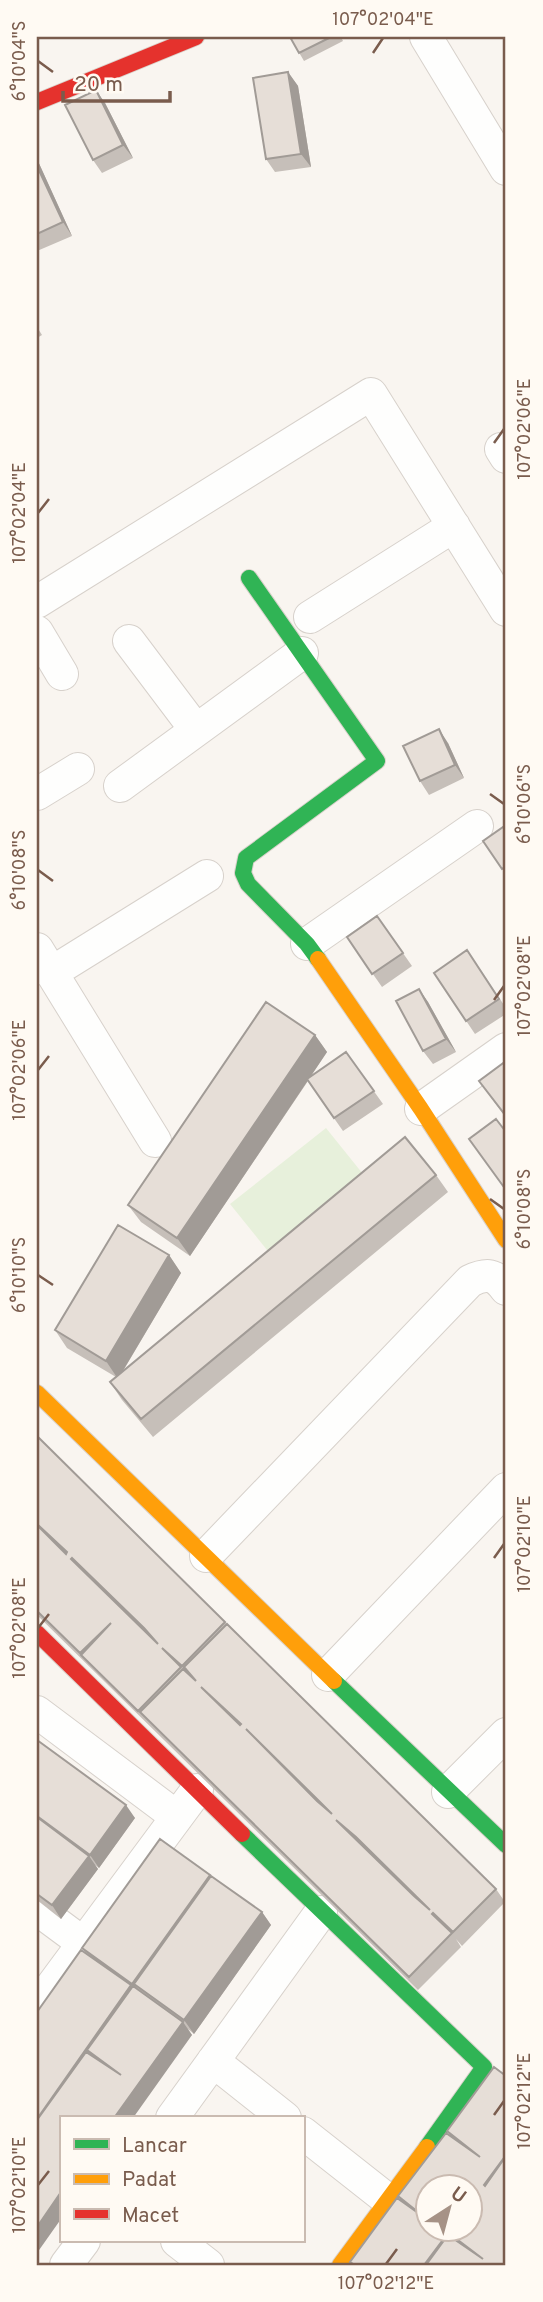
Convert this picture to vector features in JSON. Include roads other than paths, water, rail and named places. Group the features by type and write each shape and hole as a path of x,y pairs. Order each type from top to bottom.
{"street":[{"path":"37,102 196,37"},
{"path":"426,37 506,169"},
{"path":"37,602 371,394 506,610"},
{"path":"310,617 454,526"},
{"path":"249,578 377,761 246,858 243,873 248,884 307,944 421,1109 506,1240"},
{"path":"37,632 62,674"},
{"path":"129,642 196,730"},
{"path":"120,786 302,653"},
{"path":"37,794 78,769"},
{"path":"307,944 477,826"},
{"path":"155,1141 44,961 207,876"},
{"path":"421,1109 506,1049"},
{"path":"206,1556 470,1281 490,1276 499,1279 506,1289"},
{"path":"37,1393 448,1793 506,1845"},
{"path":"327,1675 506,1489"},
{"path":"37,1633 321,1912 484,2067 340,2265"},
{"path":"37,1712 177,1817"},
{"path":"448,1793 506,1734"},
{"path":"37,2006 197,1790"},
{"path":"37,1909 83,1943"},
{"path":"173,2116 321,1912"},
{"path":"213,2061 282,2116"},
{"path":"304,2134 388,2200"},
{"path":"66,2265 83,2242"},
{"path":"178,2242 208,2265"}]}
